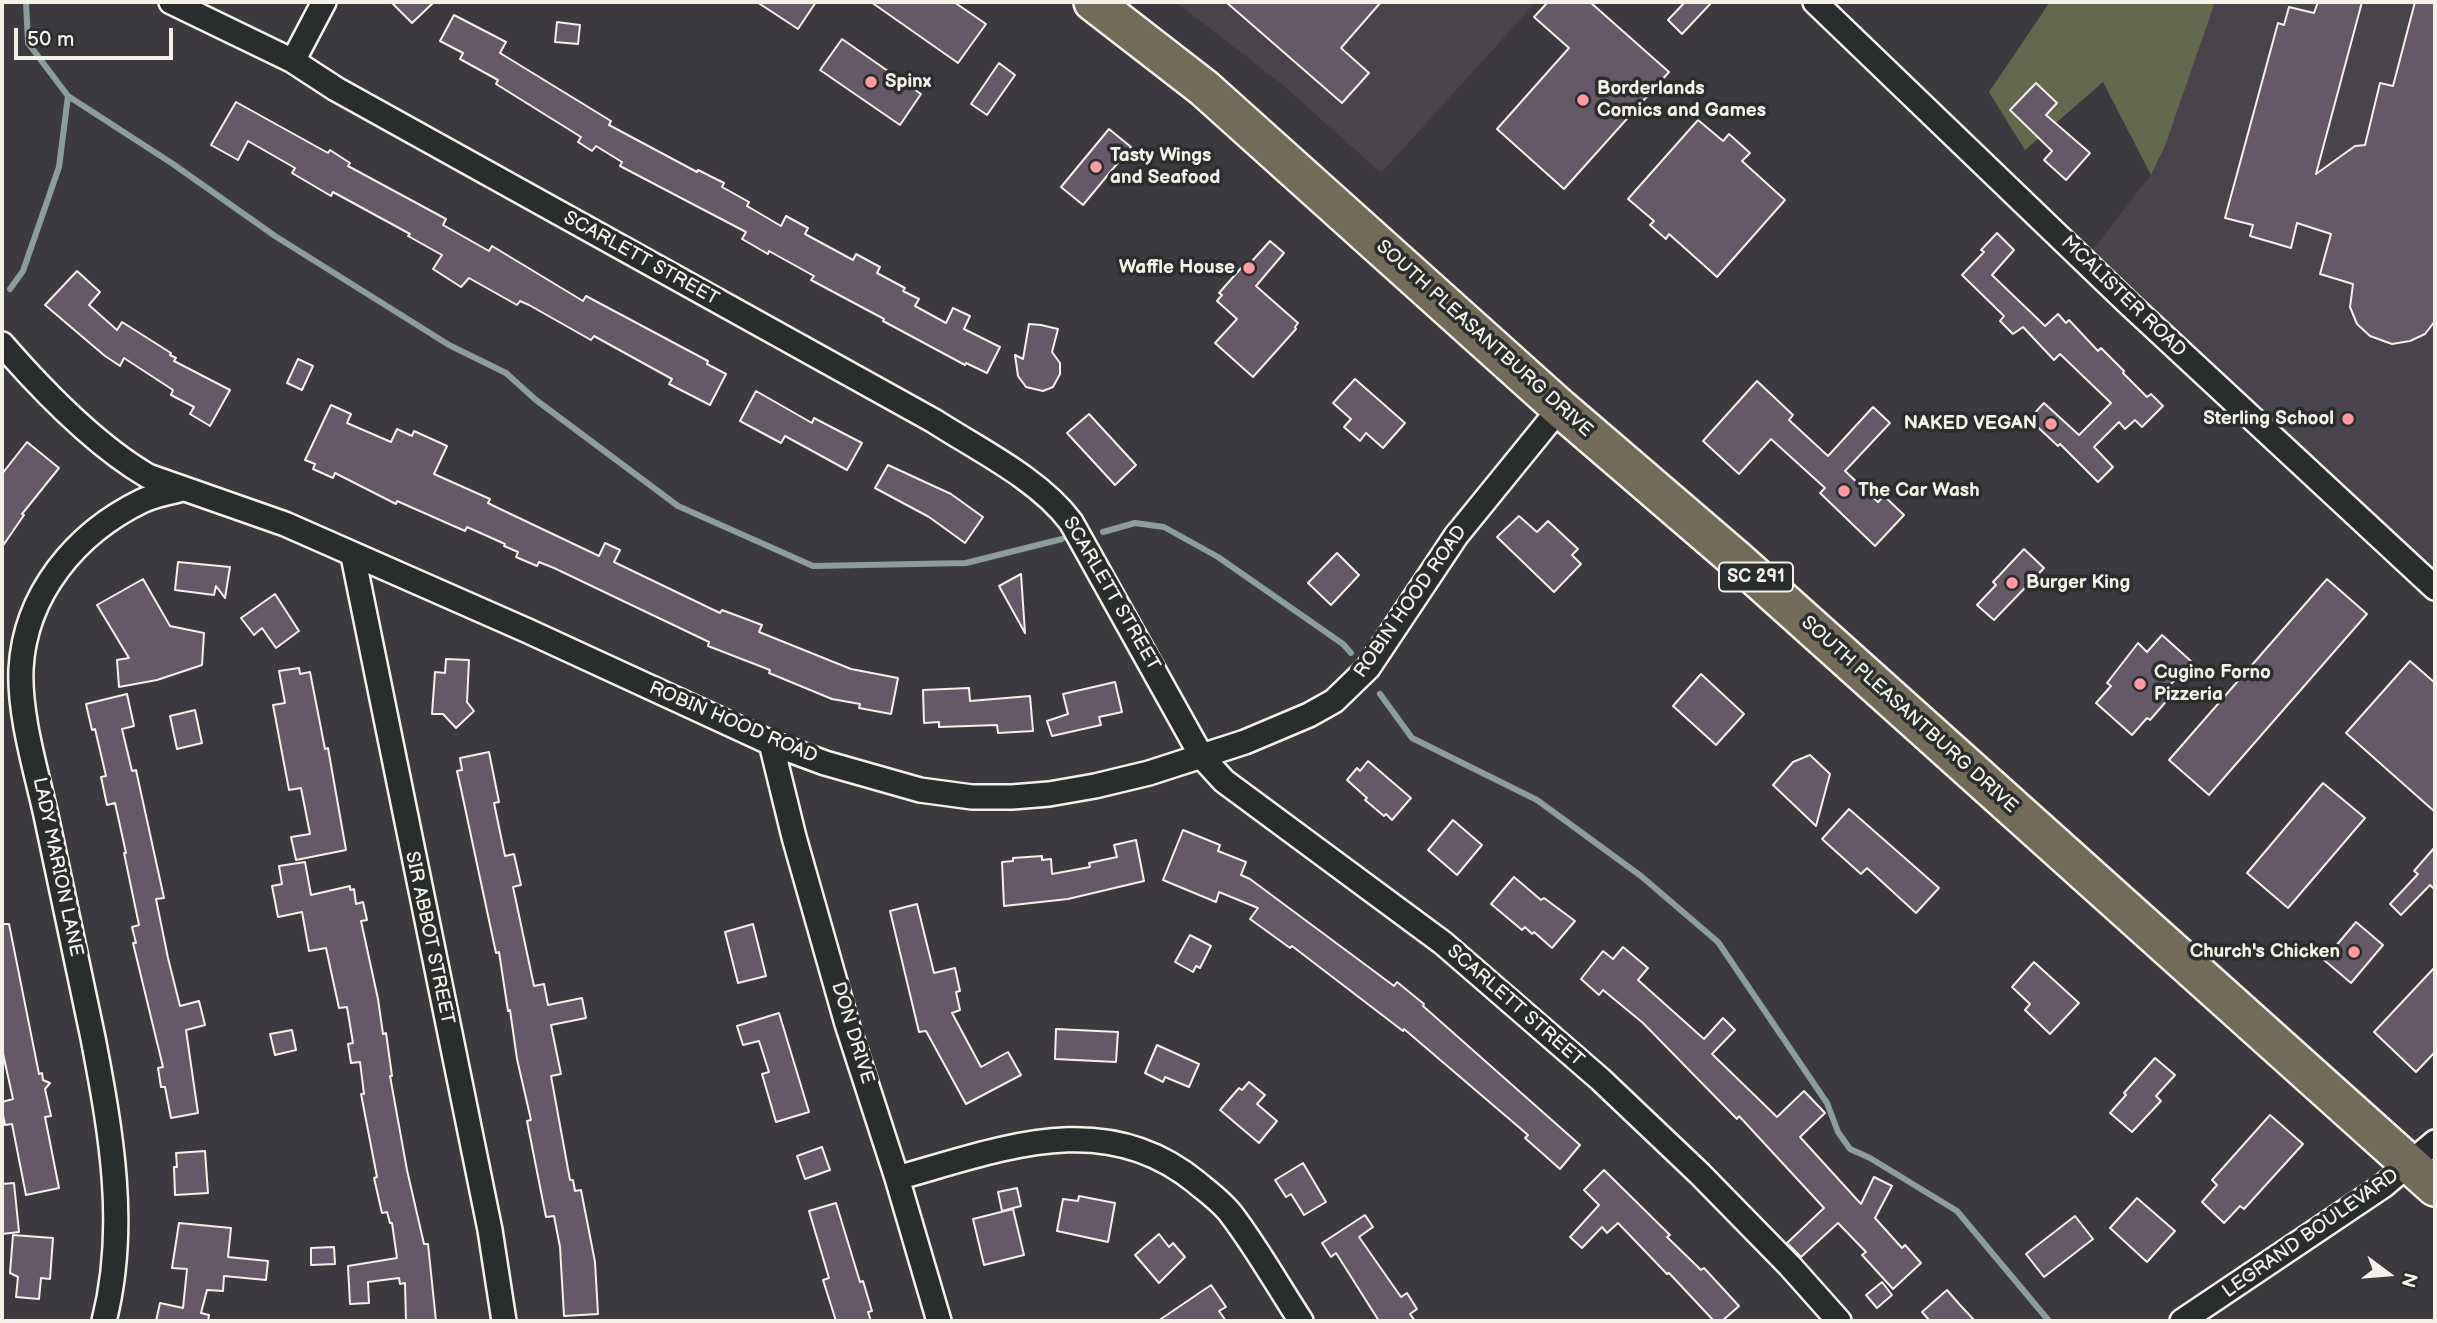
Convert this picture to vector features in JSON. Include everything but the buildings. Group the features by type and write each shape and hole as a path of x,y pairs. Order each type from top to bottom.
{"main road":[{"name":"SOUTH PLEASANTBURG DRIVE","path":"1093,2 1204,88 1560,408 2427,1164"}],"street":[{"name":"SCARLETT STREET","path":"171,2 293,61 360,103 934,421 1023,477 1048,496 1071,522 1202,757 1224,781 1443,943 1600,1079 1709,1183 1839,1321"},
{"path":"293,61 324,2"},
{"name":"MCALISTER ROAD","path":"1815,2 2127,302 2435,588"},
{"name":"ROBIN HOOD ROAD","path":"2,344 27,373 127,464 148,476 285,524 528,631 771,743 871,777 920,790 972,797 1049,794 1095,786 1202,757 1310,715 1334,701 1368,668 1456,536 1560,408"},
{"name":"LADY MARION LANE","path":"104,1321 116,1250 115,1171 83,987 28,731 21,669 34,612 46,584 61,563 79,544 120,513 144,499 182,489"},
{"name":"SIR ABBOT STREET","path":"353,556 490,1230 504,1321"},
{"name":"DON DRIVE","path":"771,743 794,837 847,1024 897,1178 939,1321"},
{"path":"897,1178 1024,1143 1067,1138 1103,1141 1134,1148 1184,1172 1230,1213 1301,1321"},
{"name":"LEGRAND BOULEVARD","path":"2182,1321 2383,1186 2427,1164"}],"shaded area":[{"path":"1176,2 1536,2 1381,173 1283,85"},
{"name":"Sterling School","path":"2215,2 2435,2 2435,582 2088,256 2151,175 2165,146"}],"green space":[{"path":"2050,2 2215,2 2165,146 2151,175 2103,82 2025,150 1989,92"}],"waterway":[{"path":"26,2 28,43 68,96 173,164 275,236 449,345 506,373 536,400 678,506 813,566 966,563 1062,539"},
{"path":"10,289 23,271 59,167 68,96"},
{"path":"1103,532 1135,523 1164,527 1218,557 1343,644 1351,653"},
{"path":"1380,694 1412,738 1537,800 1641,876 1718,942 1827,1103 1838,1132 1850,1149 1870,1158 1957,1211 2049,1321"}],"place":[{"name":"Spinx","path":"871,82"},
{"name":"Borderlands Comics and Games","path":"1583,100"},
{"name":"Tasty Wings and Seafood","path":"1096,167"},
{"name":"Waffle House","path":"1249,268"},
{"name":"Sterling School","path":"2348,419"},
{"name":"NAKED VEGAN","path":"2051,424"},
{"name":"The Car Wash","path":"1844,491"},
{"name":"Burger King","path":"2012,583"},
{"name":"Cugino Forno Pizzeria","path":"2140,684"},
{"name":"Church's Chicken","path":"2354,952"}]}
